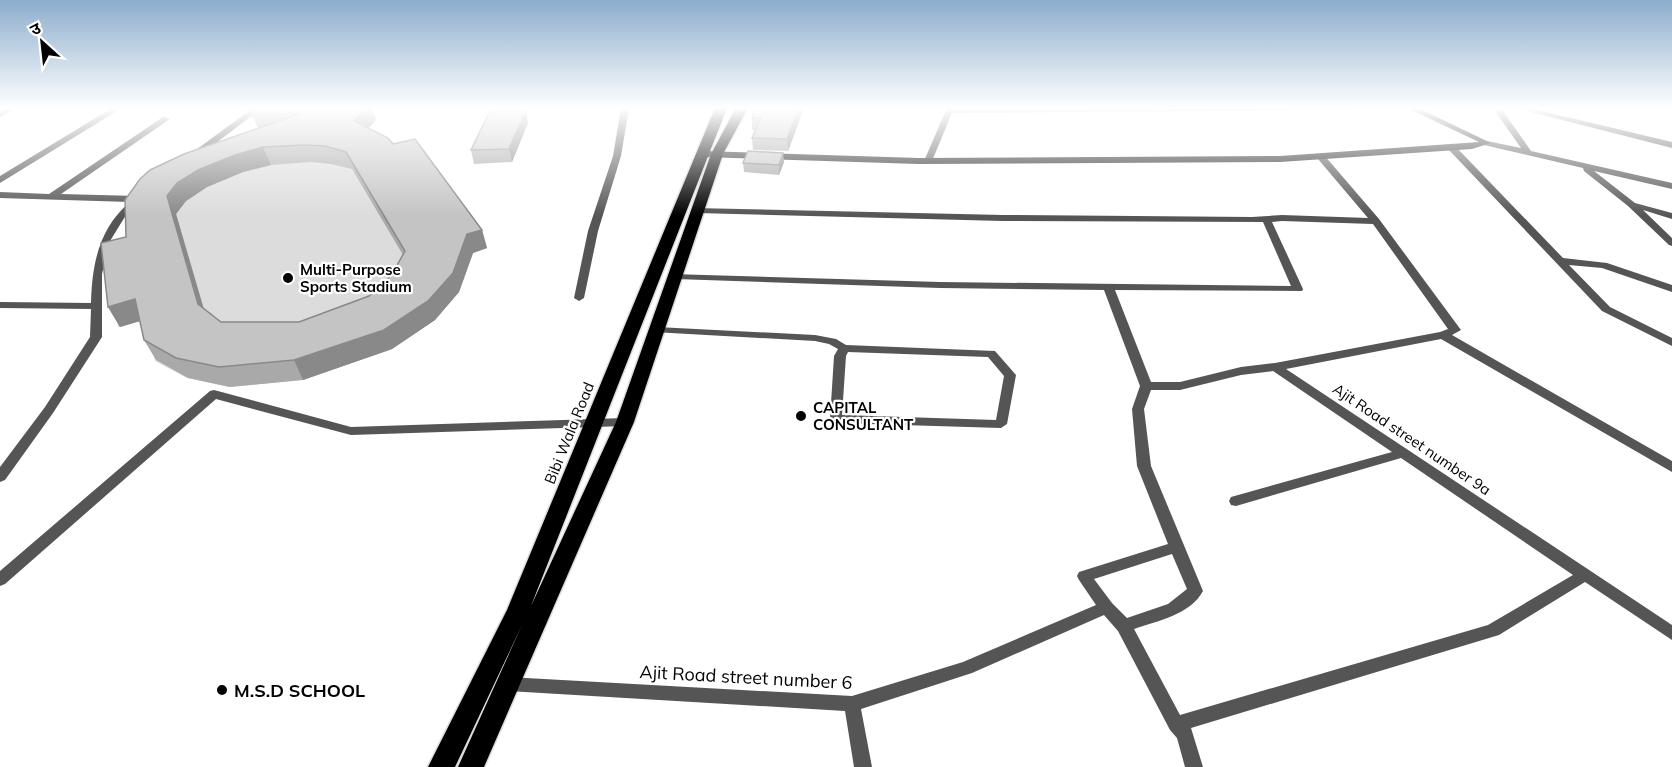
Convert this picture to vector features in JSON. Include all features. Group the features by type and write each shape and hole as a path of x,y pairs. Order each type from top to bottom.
{"highway":[{"name":"Bibi Wala Road","path":"441,767 518,610 712,144"},
{"path":"471,767 625,422 697,210 710,154 717,144"}],"street":[{"path":"0,180 59,144"},
{"path":"52,196 129,144"},
{"path":"188,161 211,144"},
{"path":"579,298 593,231 619,144"},
{"path":"928,161 936,144"},
{"path":"710,154 928,161 1280,159 1452,148 1481,144"},
{"path":"1490,144 1672,186"},
{"path":"1522,144 1528,153"},
{"path":"1452,148 1606,309 1672,343"},
{"path":"1146,386 1180,386 1241,371 1275,367 1443,335 1455,330 1376,221 1321,157"},
{"path":"1583,165 1631,204 1672,243"},
{"path":"0,195 141,196 122,213 105,241 97,274 96,337 50,410 0,477"},
{"path":"1631,204 1672,216"},
{"path":"697,210 1003,218 1376,221"},
{"path":"675,276 940,285 1298,289 1266,219"},
{"path":"1560,261 1603,265 1672,289"},
{"path":"1109,288 1146,386 1138,409 1144,466 1195,591 1173,609 1124,627"},
{"path":"0,305 95,306"},
{"path":"657,330 815,338 832,341 844,348 991,354 1010,375 1001,424 836,419 840,356 844,348"},
{"path":"1443,335 1672,467"},
{"name":"Ajit Road street number 9a","path":"1275,367 1672,633"},
{"path":"0,580 214,394 351,431 625,422"},
{"path":"1236,501 1403,453"},
{"path":"1176,547 1084,576 1107,609 1124,627 1176,723 1185,734 1194,767"},
{"path":"1176,723 1492,630 1585,575"},
{"name":"Ajit Road street number 6","path":"508,684 852,704 966,668 1092,613 1107,609"},
{"path":"852,704 863,767"}],"shaded area":[{"name":"Multi-Purpose Sports Stadium","path":"237,155 420,156 487,248 465,255 435,320 390,350 302,380 229,387 187,378 155,361 146,319 118,327 111,262 135,255 134,218"}],"building":[{"path":"213,144 419,144 482,230 467,234 453,273 428,301 384,330 294,360 219,367 176,358 144,340 135,299 108,307 101,243 126,237 125,200 140,179 150,170","holes":["325,146 346,152 405,251 387,280 369,296 299,322 221,322 198,304 167,196 177,183 198,170 263,147"]},
{"path":"474,144 511,144 509,149 471,150"},
{"path":"748,151 783,153 779,165 743,163"}],"place":[{"name":"Multi-Purpose Sports Stadium","path":"288,278"},
{"name":"CAPITAL CONSULTANT","path":"801,416"},
{"name":"M.S.D SCHOOL","path":"222,690"}]}
